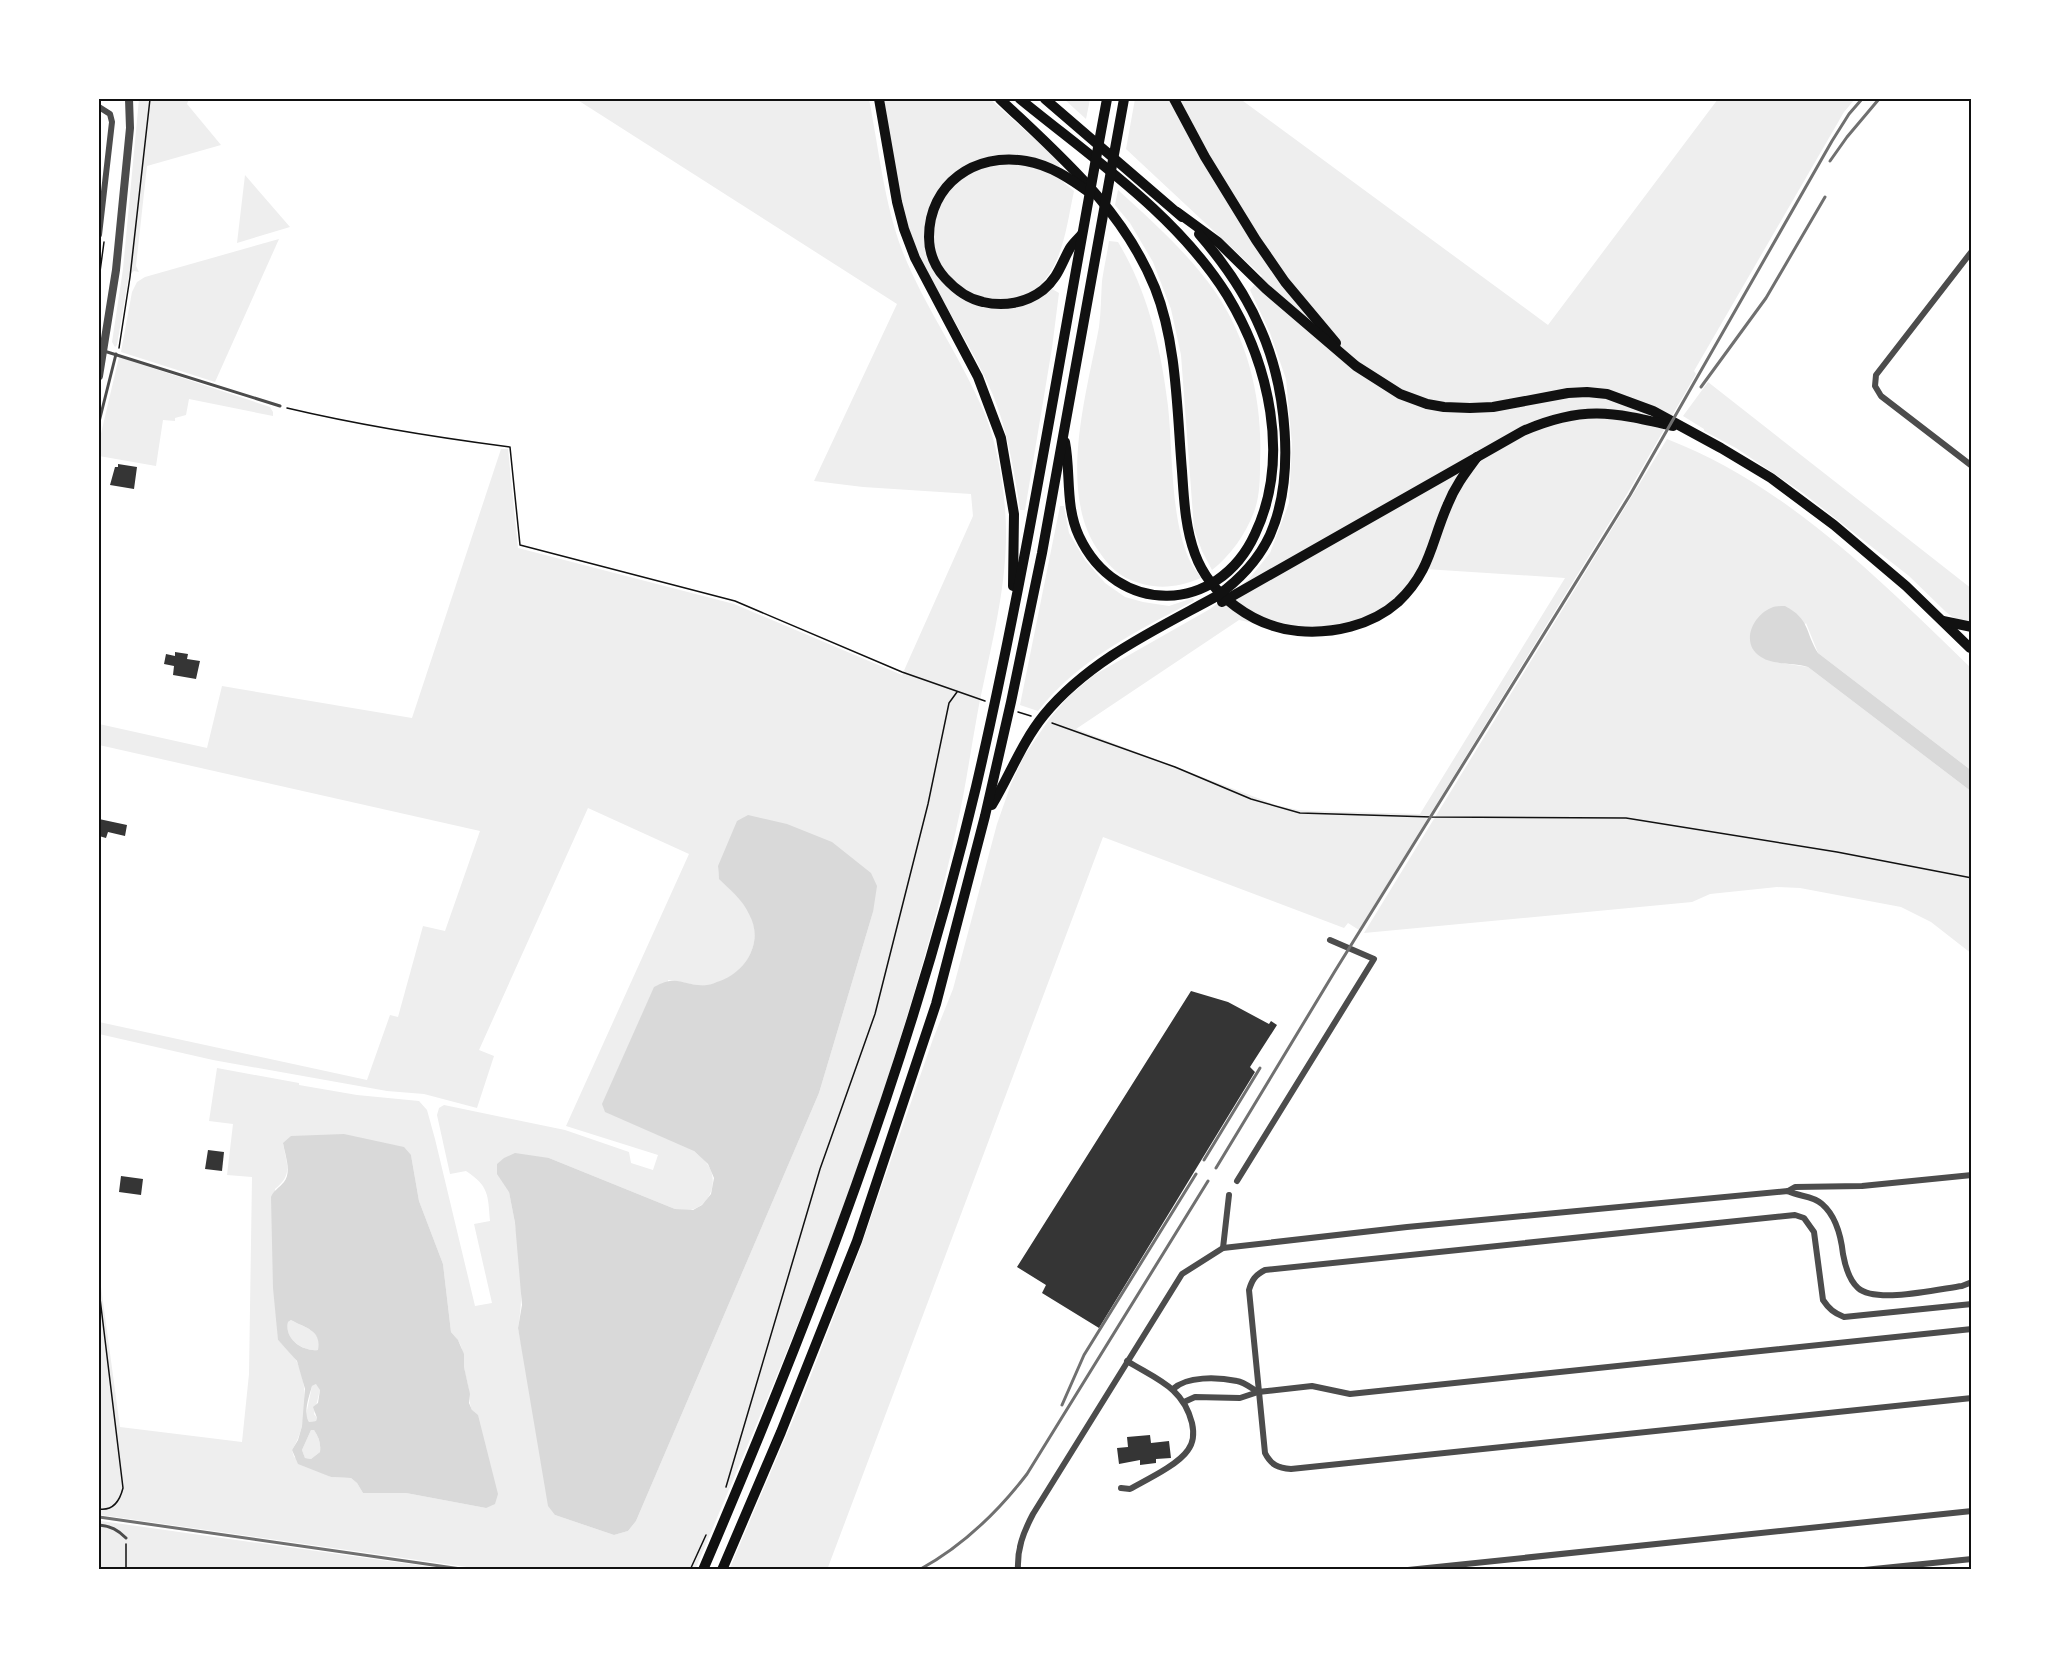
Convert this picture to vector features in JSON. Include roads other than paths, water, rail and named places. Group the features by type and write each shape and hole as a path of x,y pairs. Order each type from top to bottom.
{"highway":[{"path":"879,99 904,229 915,258 978,377 1002,438 1014,514 1013,609"},
{"path":"1000,99 1074,169 1108,207 1138,253 1152,280 1163,311 1174,366 1187,527 1194,550 1206,575 1241,610 1275,626 1306,632 1348,627 1384,612 1405,594 1424,569 1434,547 1447,504 1477,457"},
{"path":"1020,99 1147,204 1196,253 1232,305 1262,372 1268,394 1272,435 1269,487 1255,535 1233,565 1220,578 1192,592 1175,596 1142,594 1113,580 1088,552 1074,523 1068,491 1069,462 1064,433"},
{"path":"1045,99 1177,212 1218,242 1266,289 1356,366 1400,394 1427,404 1444,407 1493,407 1545,396 1587,392 1607,394 1627,400 1651,416 1682,428 1721,448 1771,478 1851,539 1972,647"},
{"path":"703,1570 802,1333 838,1239 919,999 976,787 1013,609 1107,99"},
{"path":"722,1570 781,1432 857,1241 936,1004 1011,710 1124,99"},
{"path":"1174,99 1215,174 1285,282 1356,366"},
{"path":"1082,234 1070,248 1061,270 1043,290 1031,297 1005,304 977,301 953,287 942,275 933,259 929,244 931,214 945,187 971,167 989,162 1009,159 1043,166 1060,173 1108,207"},
{"path":"1177,212 1229,271 1251,308 1269,349 1284,412 1284,465 1277,514 1270,535 1233,590"},
{"path":"985,816 1011,766 1040,720 1064,693 1109,658 1188,612 1219,599 1523,431 1569,415 1592,413 1651,416"},
{"path":"1942,621 1972,627"}],"street":[{"path":"99,376 101,350 116,270 131,99"},
{"path":"99,107 110,114 112,122 99,235"},
{"path":"1972,251 1876,375 1875,386 1881,396 1972,466"},
{"path":"1237,1181 1374,959 1330,940"},
{"path":"1018,1570 1023,1534 1032,1514 1182,1274 1223,1248 1407,1227 1788,1191 1795,1187 1862,1186 1972,1175"},
{"path":"1788,1191 1810,1197 1821,1203 1829,1213 1841,1236 1844,1264 1858,1288 1868,1293 1883,1296 1962,1286 1972,1282"},
{"path":"1223,1248 1229,1195"},
{"path":"1972,1304 1844,1317 1835,1314 1828,1309 1823,1300 1814,1232 1804,1218 1795,1215 1264,1270 1257,1274 1249,1290 1265,1453 1275,1466 1291,1469 1972,1398"},
{"path":"1184,1402 1195,1396 1240,1398 1258,1392 1312,1386 1350,1394 1972,1329"},
{"path":"1121,1488 1130,1489 1177,1461 1188,1451 1193,1440 1193,1428 1184,1402 1173,1389 1127,1361"},
{"path":"1173,1389 1180,1383 1191,1379 1238,1381 1258,1392"},
{"path":"1408,1570 1972,1511"},
{"path":"1864,1570 1972,1559"}],"lane":[{"path":"101,350 280,406"},
{"path":"99,422 116,354"},
{"path":"99,1525 109,1526 126,1539"}],"railway":[{"path":"1216,1168 1335,971 1630,495 1832,141 1849,114 1862,99"},
{"path":"1830,161 1879,99"},
{"path":"1701,387 1766,298 1825,197"},
{"path":"1204,1160 1260,1068"},
{"path":"1062,1405 1084,1355 1196,1174"},
{"path":"919,1570 935,1561 978,1528 1027,1474 1208,1181"},
{"path":"99,1517 468,1570"}]}
